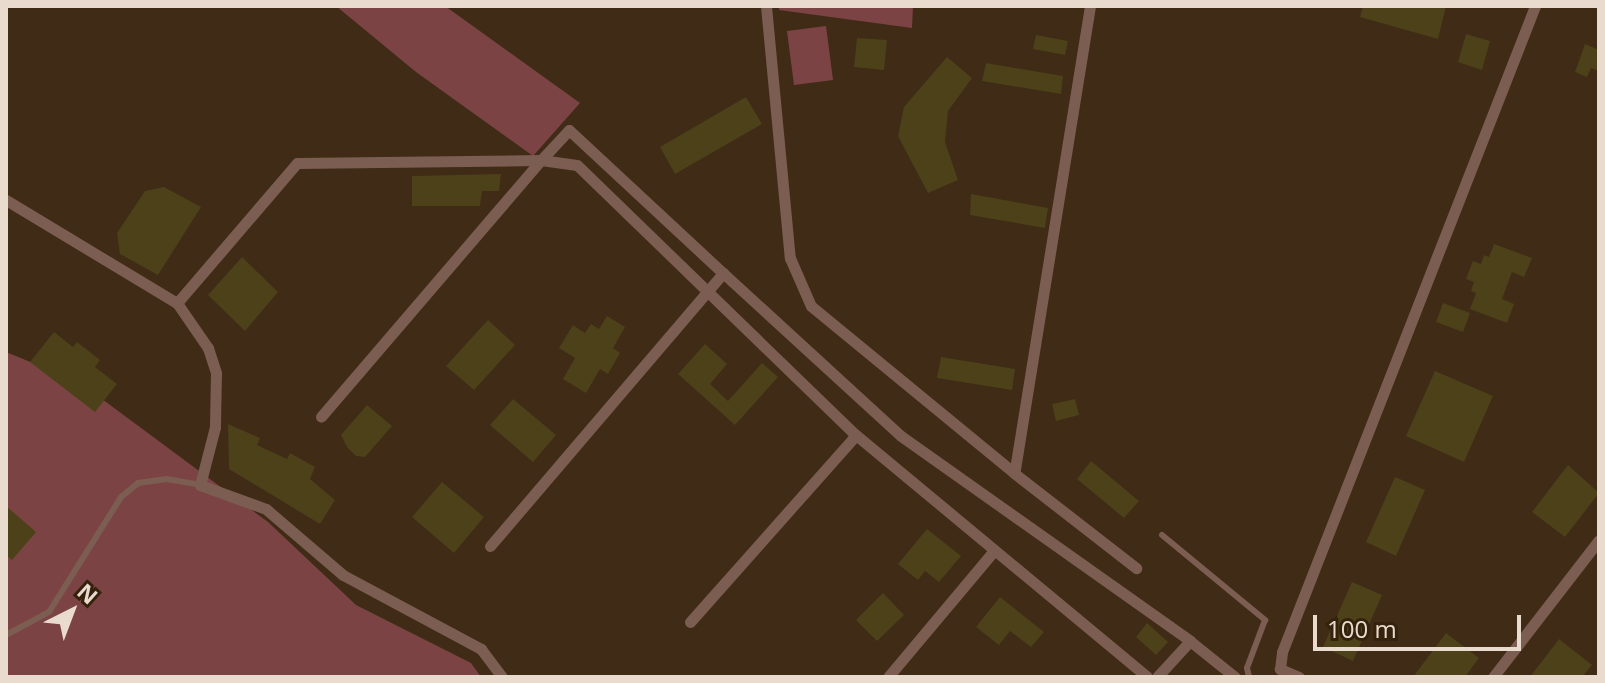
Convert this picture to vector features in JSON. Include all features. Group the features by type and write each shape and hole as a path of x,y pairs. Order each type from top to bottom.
{"street":[{"path":"766,6 790,258 811,306 1014,473 1136,568"},
{"path":"1014,473 1090,6"},
{"path":"1299,677 1280,669 1282,652 1535,6"},
{"path":"321,417 569,130 901,436 1190,641 1235,677"},
{"path":"177,303 297,163 541,160 577,165 856,435 1147,677"},
{"path":"6,200 177,303 208,348 216,373 215,427 200,485 266,509 343,575 481,649 502,677"},
{"path":"490,546 711,292 723,273"},
{"path":"690,622 856,435"},
{"path":"1493,677 1599,540"},
{"path":"888,677 993,552"},
{"path":"1157,677 1190,641"}],"lane":[{"path":"6,635 49,612 121,497 138,483 167,479 200,485"},
{"path":"1162,535 1265,620 1247,668 1249,677"}],"shaded area":[{"path":"336,6 445,6 580,103 533,156 416,72"},
{"path":"779,6 913,6 912,28 779,10"},
{"path":"826,26 833,80 794,85 787,31"},
{"path":"6,352 79,382 268,522 356,605 471,663 481,677 6,677"}],"building":[{"path":"1363,6 1446,6 1438,39 1360,17"},
{"path":"1466,34 1490,41 1482,70 1458,62"},
{"path":"1036,35 1068,41 1065,55 1033,49"},
{"path":"857,38 887,40 884,70 854,67"},
{"path":"1585,44 1599,50 1599,71 1591,68 1587,77 1575,72"},
{"path":"947,57 972,78 948,111 945,142 958,180 928,193 898,136 904,107"},
{"path":"986,63 1063,76 1061,94 982,81"},
{"path":"746,97 762,124 675,174 660,147"},
{"path":"501,174 499,191 482,191 480,206 412,206 412,176"},
{"path":"164,187 201,207 158,275 120,254 117,233 145,191"},
{"path":"971,194 1048,208 1045,228 970,215"},
{"path":"1494,244 1532,258 1524,277 1512,272 1502,299 1514,304 1507,323 1470,309 1476,293 1471,291 1474,282 1466,279 1473,261 1481,264 1484,255 1489,257"},
{"path":"242,257 278,292 245,331 208,295"},
{"path":"1443,303 1470,313 1463,332 1436,322"},
{"path":"607,316 625,327 613,348 620,353 608,374 600,369 586,393 563,379 575,358 559,348 573,325 585,333 591,324 599,329"},
{"path":"488,320 515,345 474,390 446,366"},
{"path":"54,332 73,347 77,342 100,360 95,367 117,384 95,412 30,362"},
{"path":"705,344 727,364 710,384 728,401 762,363 778,377 735,425 678,374"},
{"path":"941,357 1015,369 1012,390 937,378"},
{"path":"1435,371 1493,396 1464,462 1406,436"},
{"path":"513,399 556,435 533,462 490,425"},
{"path":"1075,399 1079,415 1056,421 1052,404"},
{"path":"367,405 392,426 365,457 356,456 341,435"},
{"path":"228,424 260,438 257,445 287,459 290,453 315,467 310,479 335,500 320,524 229,469"},
{"path":"1091,461 1139,501 1124,518 1077,479"},
{"path":"1568,465 1599,493 1565,537 1532,512"},
{"path":"1395,477 1425,490 1396,556 1366,542"},
{"path":"442,482 484,517 454,553 412,517"},
{"path":"6,506 36,532 12,560 6,555"},
{"path":"927,529 961,556 939,582 925,571 918,580 898,564"},
{"path":"1352,582 1382,595 1353,661 1323,647"},
{"path":"883,593 904,615 877,641 856,620"},
{"path":"1000,597 1044,632 1031,647 1010,631 999,645 976,627"},
{"path":"1147,623 1168,642 1156,655 1136,637"},
{"path":"1446,633 1479,658 1465,677 1413,677"},
{"path":"1559,639 1592,665 1582,677 1530,677"}]}
